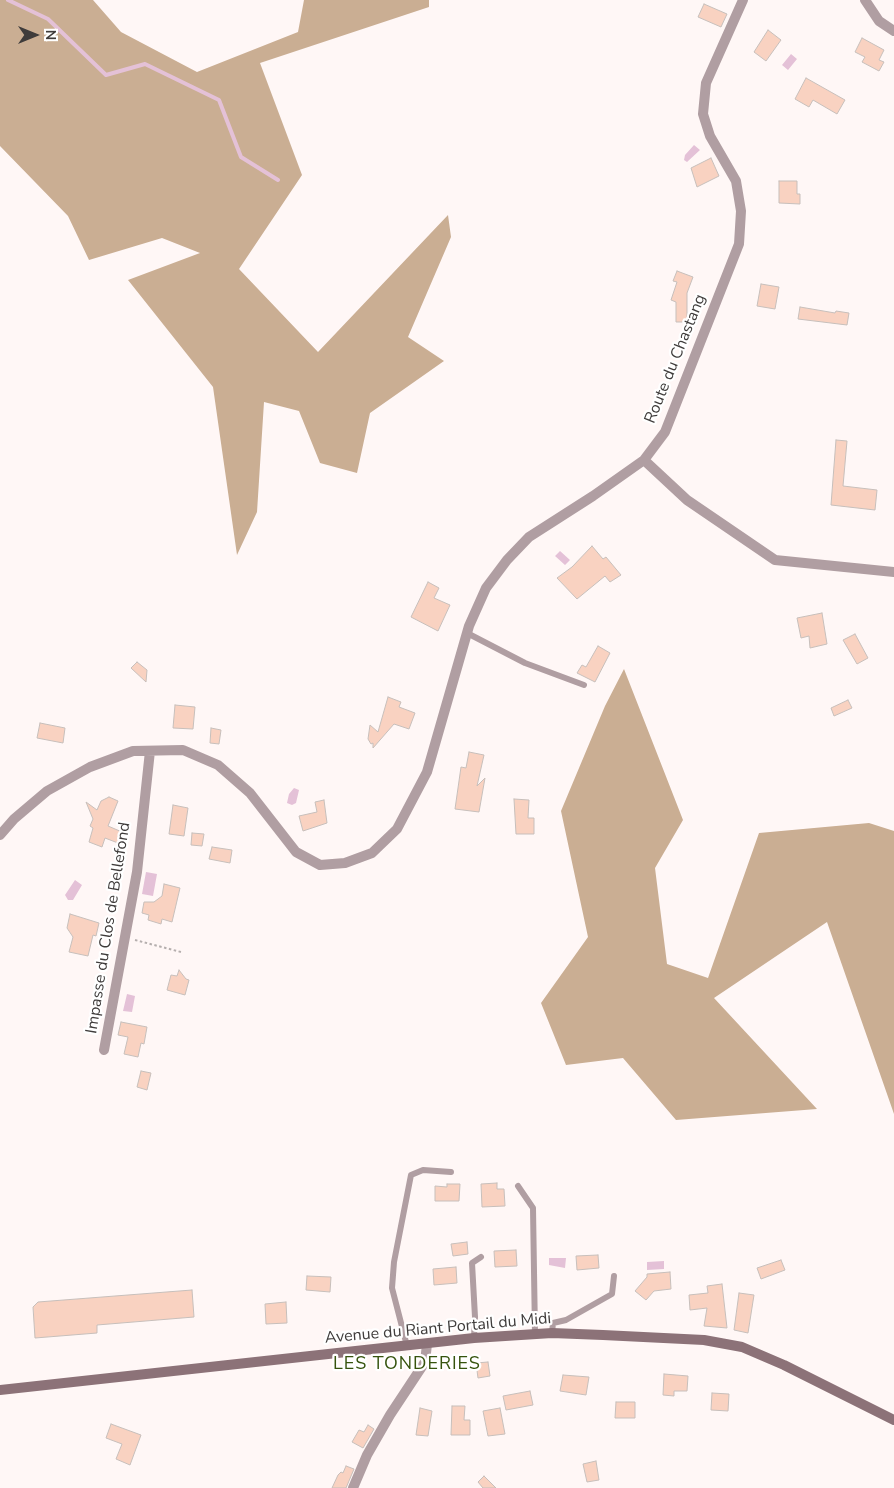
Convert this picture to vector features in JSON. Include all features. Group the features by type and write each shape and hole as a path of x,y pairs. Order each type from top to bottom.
{"main road":[{"name":"Avenue du Riant Portail du Midi","path":"0,1390 474,1338 552,1333 704,1340 742,1347 784,1364 894,1420"}],"street":[{"name":"Route du Chastang","path":"0,835 14,819 47,791 90,767 134,751 183,750 218,765 250,794 296,852 320,865 345,863 372,853 398,829 427,772 467,633 486,588 507,560 529,537 593,496 644,460 665,432 739,244 741,210 736,181 710,136 703,114 706,83 743,0"},
{"path":"865,0 879,22 894,31"},
{"path":"644,460 687,500 775,560 894,572"},
{"name":"Impasse du Clos de Bellefond","path":"104,1050 137,872 150,751"},
{"path":"353,1488 367,1455 390,1415 425,1362 427,1344"}],"lane":[{"path":"467,633 525,662 584,685"},
{"path":"407,1346 392,1288 394,1262 411,1175 423,1170 451,1172"},
{"path":"518,1186 533,1208 535,1334"},
{"path":"474,1338 475,1317 472,1263 481,1257"},
{"path":"552,1333 553,1323 566,1320 612,1294 614,1276"}],"path":[{"path":"125,938 181,952"}],"shaded area":[{"path":"0,0 93,0 121,32 197,72 298,32 304,0 429,0 429,7 260,63 302,175 239,269 318,352 448,215 451,237 408,337 444,361 370,413 357,473 320,463 299,411 264,402 257,512 237,555 213,387 128,280 200,253 162,238 89,260 68,216 0,146"},
{"path":"791,54 797,59 788,70 782,65"},
{"path":"694,145 700,150 687,162 684,160 685,155"},
{"path":"560,551 570,560 565,565 555,556"},
{"path":"624,669 683,820 655,868 667,964 708,978 759,833 869,823 894,831 894,1114 827,922 714,998 817,1109 676,1120 623,1058 566,1065 541,1003 588,937 561,811 605,706"},
{"path":"294,788 299,790 296,803 292,805 287,803 289,794"},
{"path":"146,872 157,874 153,896 142,894"},
{"path":"75,880 82,885 73,900 68,900 65,895"},
{"path":"127,994 135,996 132,1012 123,1011"},
{"path":"549,1258 566,1258 565,1268 549,1265"},
{"path":"664,1261 664,1269 647,1270 647,1262"}],"building":[{"path":"704,4 727,14 721,27 698,17"},
{"path":"768,30 781,40 766,61 754,52"},
{"path":"862,38 884,50 879,60 884,62 879,71 862,62 865,57 855,52"},
{"path":"806,78 845,100 837,114 813,100 809,107 795,99"},
{"path":"711,158 719,176 697,187 691,168"},
{"path":"779,181 797,181 797,194 800,194 800,204 779,203"},
{"path":"677,271 693,277 687,293 687,322 676,322 676,302 671,300 677,282 673,281"},
{"path":"761,284 779,287 775,309 757,306"},
{"path":"800,307 835,313 836,311 849,313 847,325 798,319"},
{"path":"836,440 847,441 843,486 877,490 875,510 831,505"},
{"path":"592,546 603,559 606,557 621,575 610,582 605,576 577,599 557,578 572,567"},
{"path":"428,582 439,588 434,598 450,605 438,631 411,617"},
{"path":"822,613 827,644 810,648 809,636 801,638 797,618"},
{"path":"855,634 868,658 857,664 843,640"},
{"path":"598,646 610,653 595,682 577,673 582,665 586,667"},
{"path":"137,662 147,670 146,682 131,668"},
{"path":"388,697 401,702 399,707 415,713 409,729 394,724 373,748 373,743 371,744 368,739 370,725 378,732"},
{"path":"848,700 852,708 834,716 831,708"},
{"path":"175,705 195,707 193,729 173,728"},
{"path":"40,723 65,728 63,743 37,738"},
{"path":"211,728 221,730 219,744 210,743"},
{"path":"469,752 484,755 477,786 485,778 479,812 455,809 461,767 466,768"},
{"path":"109,797 118,801 108,826 122,832 118,843 105,838 102,847 89,842 93,828 90,826 93,819 86,802 97,810 101,801"},
{"path":"514,799 529,800 528,818 534,818 534,834 516,834"},
{"path":"324,800 327,823 303,831 299,816 317,812 315,802"},
{"path":"173,805 188,808 184,836 169,834"},
{"path":"192,833 204,834 202,846 191,845"},
{"path":"212,847 232,850 230,863 209,859"},
{"path":"164,884 180,888 172,922 162,919 161,924 148,920 149,915 142,913 144,902 154,902 162,896"},
{"path":"70,914 99,923 96,936 93,935 88,956 69,952 73,937 67,928"},
{"path":"179,970 189,980 185,995 167,990 171,975 177,976"},
{"path":"121,1022 147,1027 144,1044 141,1043 138,1057 124,1054 128,1037 118,1035"},
{"path":"141,1071 151,1073 147,1090 137,1087"},
{"path":"497,1183 497,1189 504,1189 505,1206 482,1207 481,1184"},
{"path":"447,1184 460,1184 459,1201 435,1201 435,1186 447,1187"},
{"path":"467,1242 468,1254 453,1256 451,1244"},
{"path":"516,1250 517,1266 495,1267 494,1251"},
{"path":"598,1255 599,1268 577,1270 576,1256"},
{"path":"781,1260 785,1270 761,1279 757,1268"},
{"path":"456,1267 457,1283 434,1285 433,1269"},
{"path":"670,1272 671,1289 654,1291 646,1300 635,1291 647,1277 647,1274"},
{"path":"307,1276 331,1277 330,1292 306,1290"},
{"path":"722,1284 727,1328 704,1326 707,1308 690,1310 689,1295 708,1293 707,1286"},
{"path":"192,1290 194,1317 97,1325 97,1333 35,1338 33,1307 38,1302"},
{"path":"739,1293 754,1295 748,1333 734,1330"},
{"path":"286,1302 287,1323 266,1324 265,1304"},
{"path":"488,1362 490,1376 478,1378 476,1363"},
{"path":"664,1374 688,1376 687,1391 674,1391 674,1396 663,1395"},
{"path":"563,1375 589,1377 586,1395 560,1391"},
{"path":"530,1391 533,1405 506,1410 503,1396"},
{"path":"712,1393 729,1394 728,1411 711,1410"},
{"path":"616,1402 635,1402 635,1418 615,1418"},
{"path":"452,1406 465,1406 464,1420 470,1420 470,1435 451,1435"},
{"path":"420,1408 432,1411 428,1436 416,1435"},
{"path":"500,1408 505,1434 488,1436 483,1411"},
{"path":"111,1424 141,1435 130,1465 116,1459 122,1444 106,1438"},
{"path":"368,1425 374,1429 363,1448 352,1442 359,1430 364,1432"},
{"path":"596,1461 599,1480 587,1482 583,1464"},
{"path":"346,1466 354,1469 346,1488 332,1488 338,1475 341,1472 343,1473"},
{"path":"484,1476 496,1488 483,1488 478,1482"}],"waterway":[{"path":"8,0 48,19 106,75 145,64 219,100 241,157 278,180"}],"district":[{"name":"LES TONDERIES","path":"407,1365"}]}
